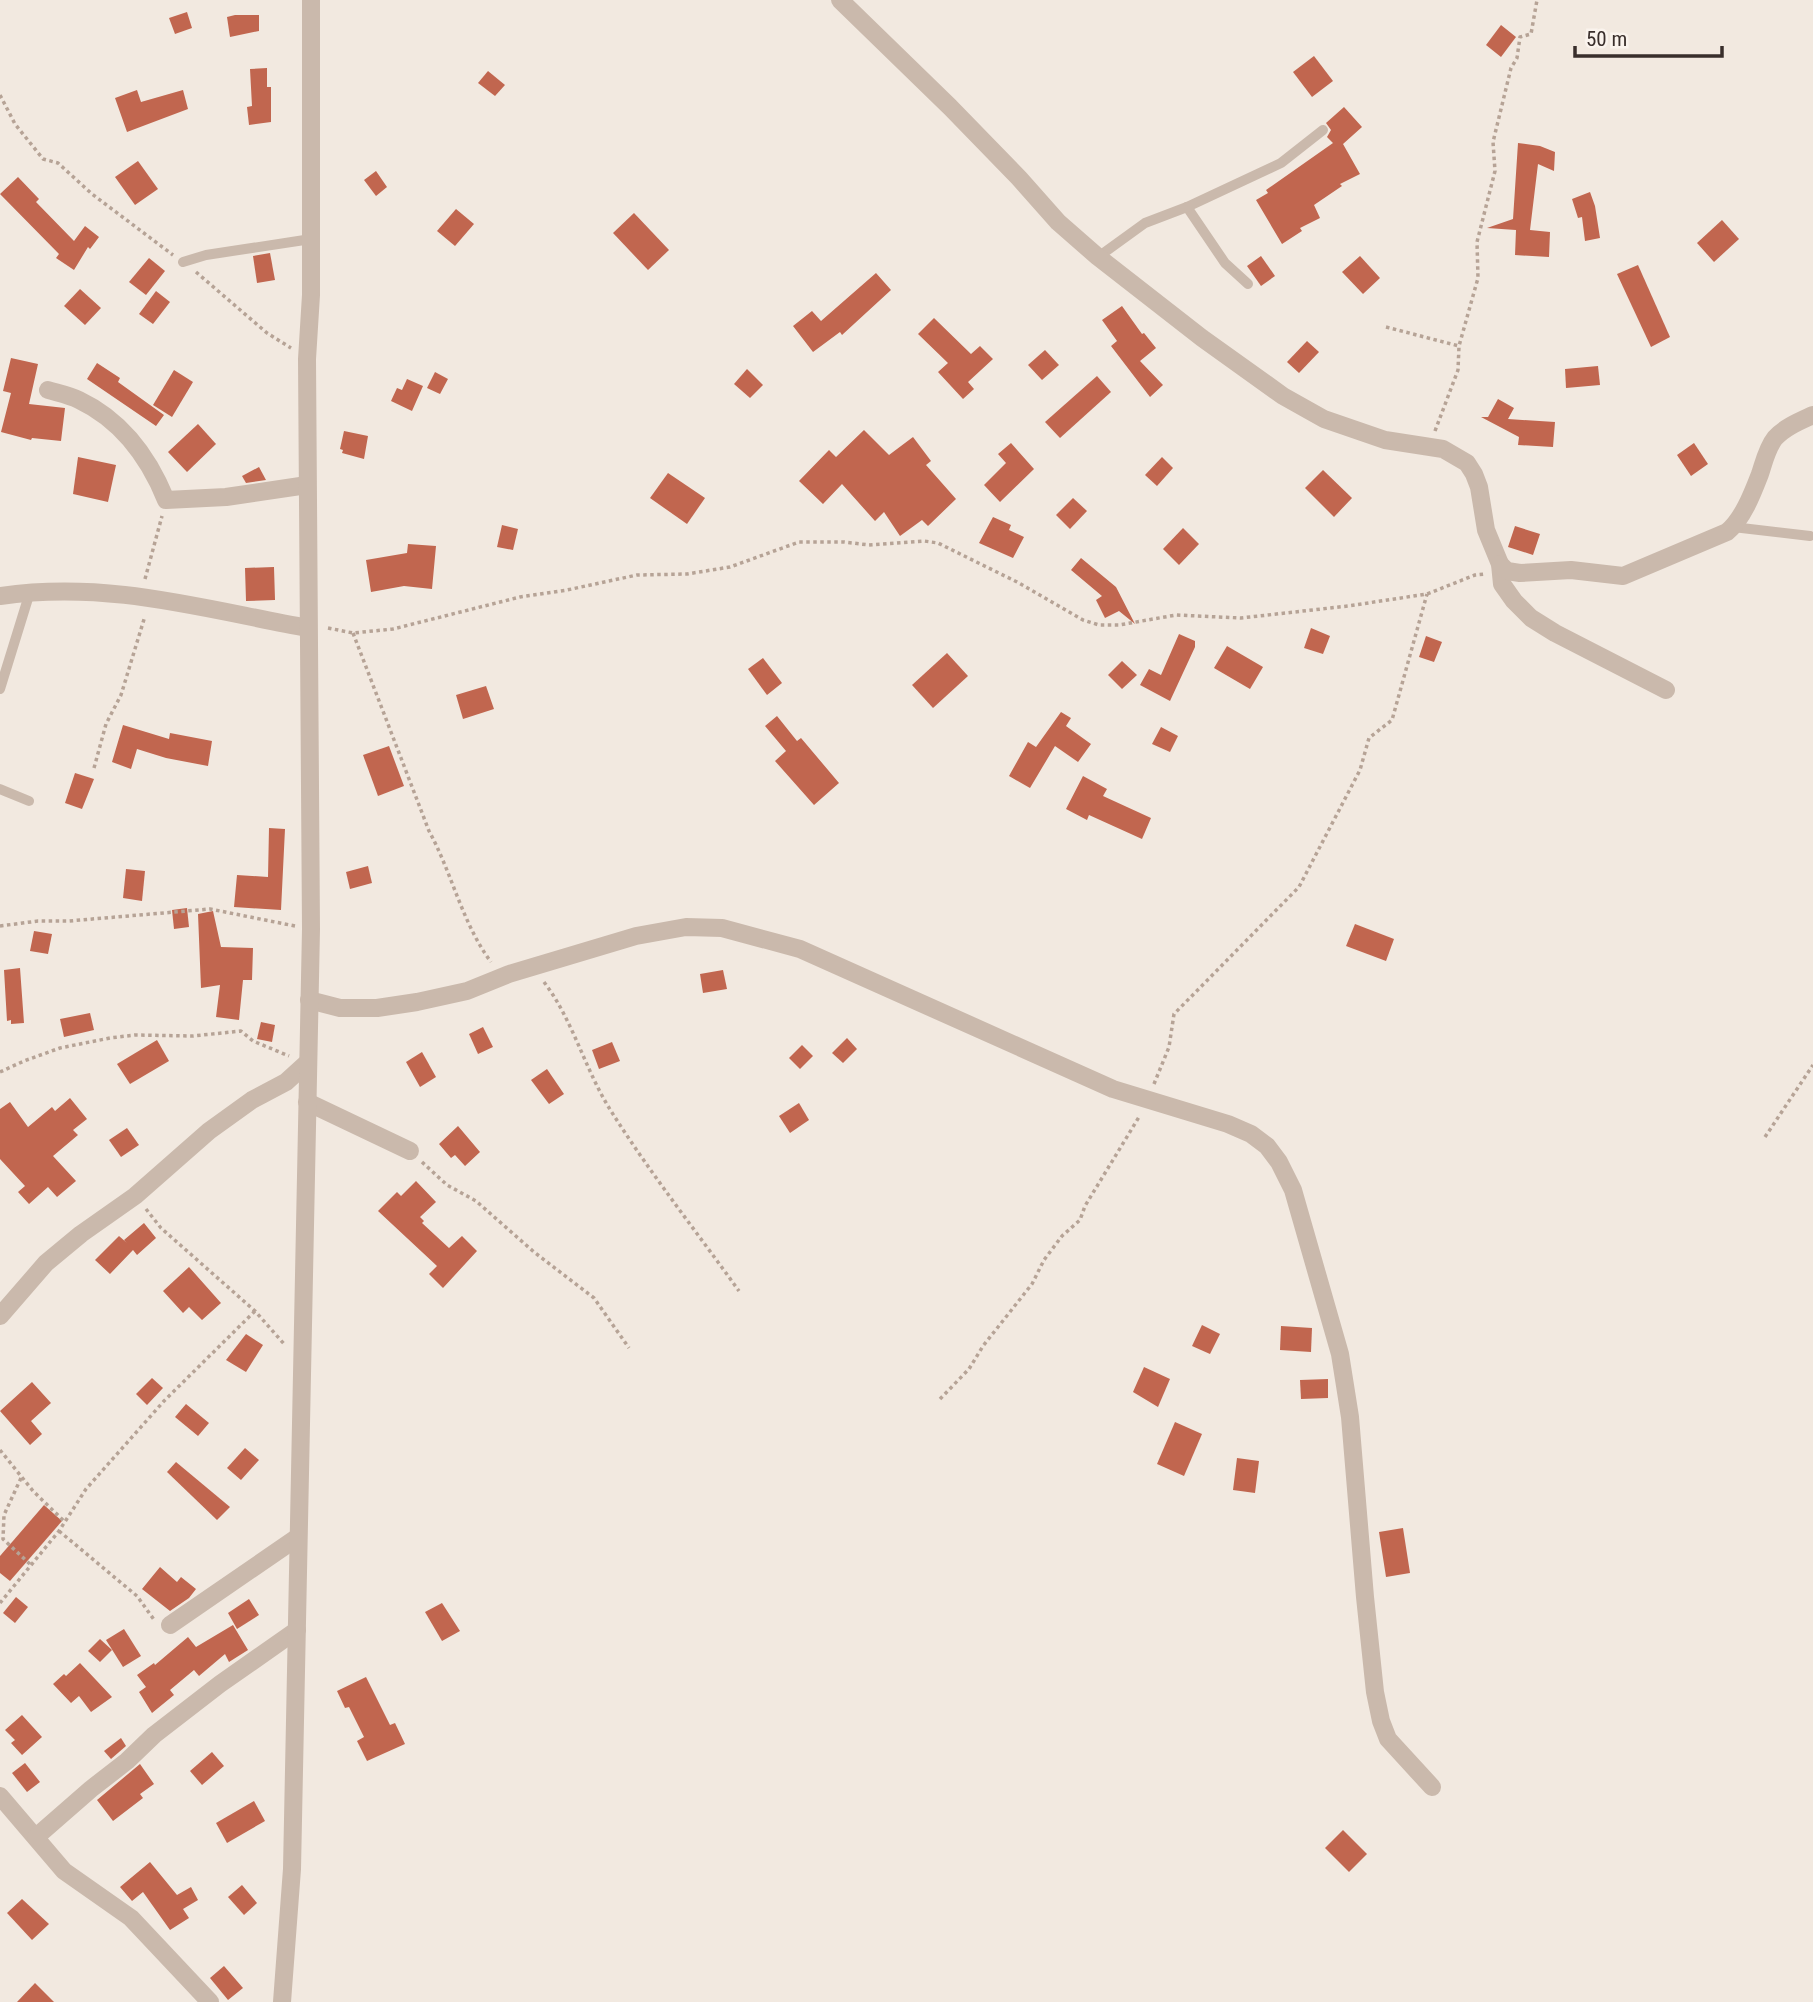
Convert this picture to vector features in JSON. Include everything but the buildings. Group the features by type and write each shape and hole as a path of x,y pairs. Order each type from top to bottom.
{"street":[{"path":"282,2002 292,1870 309,1000 307,359 311,295 311,0"},
{"path":"840,0 950,107 1058,222 1098,257 1283,396 1324,419 1356,431 1385,440 1443,449 1466,463 1474,474 1486,530 1500,569 1502,584 1514,601 1531,618 1666,690"},
{"path":"48,390 78,400 121,430 149,462 166,500 226,497 307,485"},
{"path":"1500,569 1520,573 1572,570 1623,576 1727,532 1733,527 1750,496 1775,438 1813,415"},
{"path":"0,596 90,590 150,597 308,628"},
{"path":"309,1000 340,1008 377,1008 467,992 522,970 636,936 686,927 722,928 800,949 1112,1089 1251,1133 1267,1146 1279,1162 1293,1190 1340,1354 1350,1417 1365,1597 1375,1692 1381,1721 1388,1739 1432,1787"},
{"path":"0,1316 46,1263 81,1234 135,1196 209,1131 252,1100 286,1082 308,1062"},
{"path":"307,1102 410,1151"},
{"path":"170,1625 298,1537"},
{"path":"36,1838 154,1735 219,1684 296,1630"},
{"path":"0,1796 64,1871 131,1918 210,2002"}],"lane":[{"path":"1098,257 1145,223 1280,163 1323,130"},
{"path":"1186,207 1225,262 1248,284"},
{"path":"183,262 206,255 311,239"},
{"path":"1733,527 1810,536"},
{"path":"0,689 30,592"},
{"path":"0,789 29,802"}],"path":[{"path":"1424,445 1437,428 1458,370 1459,346 1478,278 1477,242 1495,171 1493,142 1511,68 1517,58 1520,37 1531,34 1537,0"},
{"path":"0,95 15,124 43,159 58,163 92,194 208,280 267,332 307,359"},
{"path":"1386,327 1459,346"},
{"path":"94,768 106,724 121,695 150,597 144,585 146,571 166,500"},
{"path":"308,628 337,628 353,633 393,629 520,597 637,575 687,574 730,567 799,542 869,545 924,541 938,543 1017,582 1083,620 1099,625 1119,625 1157,617 1191,614 1241,618 1348,606 1427,594 1475,575 1500,569"},
{"path":"940,1399 969,1369 983,1346 1032,1284 1044,1260 1062,1236 1080,1220 1085,1206 1134,1128 1147,1100 1169,1047 1174,1014 1298,887 1360,770 1369,738 1392,720 1427,594"},
{"path":"353,633 429,831 441,852 481,949 491,962 522,970 546,984 609,1109 739,1291"},
{"path":"0,926 210,909 310,929"},
{"path":"0,1072 60,1048 110,1038 135,1035 193,1036 229,1031 241,1031 253,1041 308,1062"},
{"path":"1765,1137 1813,1065"},
{"path":"410,1151 447,1185 476,1201 534,1252 594,1298 629,1348"},
{"path":"135,1196 161,1228 255,1311 302,1362"},
{"path":"0,1603 59,1531 86,1489 173,1392 255,1311"},
{"path":"0,1450 46,1506 65,1522"},
{"path":"21,1478 4,1516 3,1539 32,1566"},
{"path":"59,1531 137,1596 156,1622 170,1625"}]}
